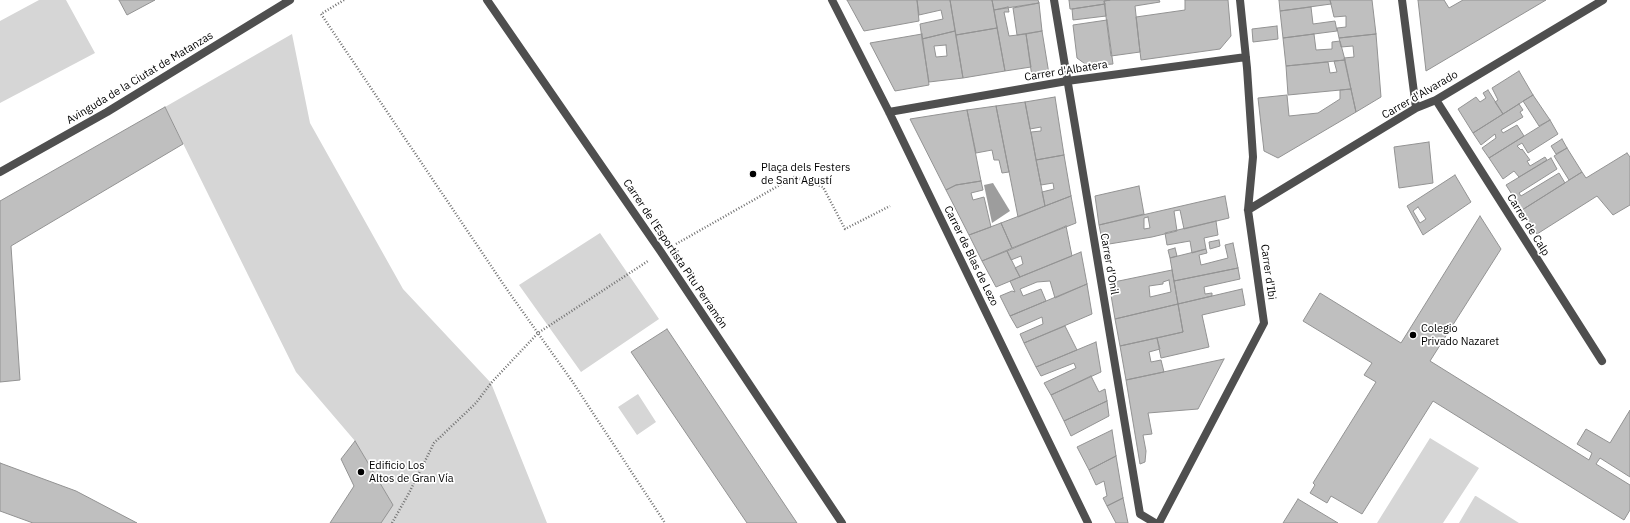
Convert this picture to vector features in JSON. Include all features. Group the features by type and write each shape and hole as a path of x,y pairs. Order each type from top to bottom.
{"street":[{"name":"Avinguda de la Ciutat de Matanzas","path":"0,172 107,112 290,0"},
{"name":"Carrer de l'Esportista Pitu Perramón","path":"487,0 661,252 842,523"},
{"name":"Carrer de Blas de Lezo","path":"832,0 889,112 1088,523"},
{"name":"Carrer d'Onil","path":"1054,0 1140,514 1155,523"},
{"name":"Carrer d'Ibi","path":"1159,523 1264,324 1248,210 1253,157 1246,57 1240,0"},
{"path":"1402,0 1416,108"},
{"name":"Carrer d'Alvarado","path":"1248,210 1416,108 1436,100 1603,0"},
{"name":"Carrer d'Albatera","path":"889,112 1067,81 1246,57"},
{"name":"Carrer de Calp","path":"1436,100 1602,361"}],"path":[{"path":"344,0 320,14 572,381 665,523"},
{"path":"392,523 410,493 434,442 476,403 491,383 538,333 661,252 794,177 822,187 845,229 890,206"}],"shaded area":[{"path":"39,0 66,0 95,53 0,103 0,21"},
{"path":"292,34 310,123 403,289 491,383 547,523 381,523 393,505 355,441 296,372 165,107"},
{"path":"993,183 1010,211 992,223 984,185"},
{"path":"600,233 659,319 581,372 519,285"},
{"path":"638,394 656,422 637,435 618,407"},
{"path":"1430,438 1479,468 1443,523 1377,523"},
{"path":"1476,496 1519,523 1459,523"}],"building":[{"path":"119,0 155,0 127,15"},
{"path":"847,0 917,0 919,21 864,31"},
{"path":"917,0 950,0 955,31 922,39 920,24 943,19 941,10 919,15"},
{"path":"950,0 992,0 997,28 956,35"},
{"path":"992,0 1038,0 1039,3 994,10"},
{"path":"1069,0 1110,0 1104,1 1105,4 1070,9"},
{"path":"1159,0 1160,2 1135,6 1140,52 1111,56 1104,1"},
{"path":"1185,0 1228,0 1231,36 1220,49 1141,60 1136,17 1185,10"},
{"path":"1279,0 1330,0 1331,4 1280,11"},
{"path":"1330,0 1372,0 1376,34 1339,38 1337,28 1346,27 1346,16 1334,17"},
{"path":"1418,0 1444,0 1449,8 1463,0 1546,0 1426,71"},
{"path":"1039,3 1042,31 1017,35 1013,8"},
{"path":"1105,4 1106,16 1073,20 1072,9"},
{"path":"1008,7 1009,12 1004,12 1009,36 1026,34 1031,67 1005,71 994,10"},
{"path":"1311,7 1313,24 1335,21 1337,31 1283,38 1280,11"},
{"path":"1107,20 1113,64 1088,66 1077,58 1073,25"},
{"path":"1277,26 1278,39 1253,42 1252,29"},
{"path":"997,28 1005,71 963,78 956,35"},
{"path":"955,31 963,78 929,82 922,39","holes":["946,45 947,56 936,57 934,46"]},
{"path":"1042,31 1049,74 1032,77 1026,34"},
{"path":"922,34 929,85 895,91 870,43"},
{"path":"1314,34 1316,50 1332,49 1332,42 1340,41 1345,60 1286,66 1283,38"},
{"path":"1376,34 1381,97 1356,112 1344,58 1354,57 1353,46 1341,47 1339,38"},
{"path":"1345,60 1351,89 1288,95 1286,66 1328,62 1330,73 1337,72 1334,61"},
{"path":"1519,71 1533,95 1503,114 1495,102 1498,100 1492,88"},
{"path":"1351,89 1356,112 1278,158 1264,151 1258,98 1287,95 1289,116 1318,113 1340,99 1340,90"},
{"path":"1488,90 1503,114 1473,133 1458,109 1476,97 1480,102 1486,98 1483,93"},
{"path":"1533,95 1550,120 1539,126 1523,101"},
{"path":"1055,97 1064,155 1036,160 1031,132 1041,131 1041,127 1030,129 1025,102"},
{"path":"1025,102 1045,206 1018,217 996,106"},
{"path":"1519,104 1523,110 1520,112 1523,117 1501,130 1503,133 1517,125 1524,136 1489,158 1482,148 1496,138 1495,134 1481,145 1473,133"},
{"path":"996,106 1009,172 1002,173 999,160 994,160 992,150 976,153 967,110"},
{"path":"165,107 183,144 11,246 20,380 0,382 0,201"},
{"path":"967,110 981,181 956,185 946,190 910,119"},
{"path":"1550,120 1558,134 1528,153 1522,143 1517,146 1521,150 1522,149 1530,160 1527,161 1530,166 1545,157 1547,160 1519,177 1514,171 1503,179 1489,158"},
{"path":"1562,139 1567,148 1556,154 1551,146"},
{"path":"1429,142 1433,183 1399,188 1394,147"},
{"path":"1567,148 1582,172 1569,180 1554,156"},
{"path":"1627,153 1630,157 1630,205 1613,215 1597,196 1537,234 1522,210 1582,172 1586,178"},
{"path":"1064,155 1071,196 1045,206 1042,192 1054,189 1053,183 1041,185 1036,160"},
{"path":"1551,158 1557,169 1519,193 1521,196 1559,173 1565,183 1522,210 1506,185"},
{"path":"1455,175 1471,202 1423,235 1407,206","holes":["1418,207 1426,219 1420,223 1413,211"]},
{"path":"981,181 983,190 971,193 973,200 984,197 991,227 969,235 946,190 956,185"},
{"path":"1139,186 1144,214 1099,225 1095,196"},
{"path":"1071,196 1076,223 1012,248 1001,223"},
{"path":"1225,196 1229,218 1184,229 1180,210 1174,211 1177,231 1152,237 1103,245 1099,225","holes":["1148,217 1150,228 1144,229 1144,218"]},
{"path":"1480,216 1501,249 1430,361 1589,460 1592,453 1577,444 1586,429 1610,443 1630,410 1630,477 1600,458 1596,464 1630,485 1630,510 1624,520 1433,401 1362,514 1331,496 1327,503 1310,493 1315,485 1313,483 1376,382 1364,375 1372,363 1303,321 1320,293 1401,343"},
{"path":"1216,221 1218,235 1204,238 1206,249 1192,253 1190,241 1167,245 1165,233"},
{"path":"1001,223 1012,248 982,261 969,235"},
{"path":"1066,226 1072,256 1020,277 1015,268 1023,264 1021,256 1011,260 1007,251"},
{"path":"1219,240 1220,246 1210,249 1209,242"},
{"path":"1233,243 1238,268 1174,281 1170,258 1206,249 1207,253 1199,255 1201,265 1228,258 1225,245"},
{"path":"1175,248 1177,256 1170,258 1168,250"},
{"path":"1007,251 1020,277 996,287 982,261"},
{"path":"1081,252 1087,284 1055,298 1050,281 1037,282 1020,289 1023,296 1041,289 1046,301 1010,316 1000,296 1012,291 1015,292 1010,281"},
{"path":"1238,268 1240,279 1204,287 1205,294 1212,293 1212,296 1178,304 1174,281"},
{"path":"1172,270 1178,304 1115,319 1109,283","holes":["1169,280 1171,292 1150,297 1149,286 1163,284 1163,282"]},
{"path":"1087,284 1092,314 1024,343 1020,334 1043,324 1042,317 1017,328 1010,316"},
{"path":"1242,289 1245,305 1202,315 1209,347 1161,358 1157,338 1183,332 1178,304"},
{"path":"1178,304 1183,332 1120,346 1115,319"},
{"path":"1065,326 1077,350 1036,367 1024,343"},
{"path":"667,329 797,523 747,523 631,352"},
{"path":"1157,338 1160,349 1149,352 1151,362 1161,360 1164,372 1126,380 1120,346"},
{"path":"1096,342 1101,372 1051,395 1044,383 1076,368 1074,363 1041,376 1036,367"},
{"path":"1224,359 1198,409 1148,413 1152,434 1143,435 1146,451 1145,462 1140,464 1126,380"},
{"path":"1091,376 1099,392 1105,389 1107,401 1064,421 1051,395"},
{"path":"1107,401 1109,416 1071,436 1064,421"},
{"path":"1112,430 1116,456 1089,470 1077,447"},
{"name":"Edificio Los Altos de Gran Vía","path":"355,441 393,505 381,523 330,523 354,486 341,459"},
{"path":"1116,456 1123,498 1107,506 1103,498 1107,496 1104,481 1096,485 1089,470"},
{"path":"0,463 76,491 137,523 33,523 0,511"},
{"path":"1123,498 1128,523 1116,523 1107,506"},
{"path":"1298,499 1338,523 1283,523"}],"place":[{"name":"Plaça dels Festers de Sant Agustí","path":"753,174"},
{"name":"Colegio Privado Nazaret","path":"1413,335"},
{"name":"Edificio Los Altos de Gran Vía","path":"361,472"}]}
